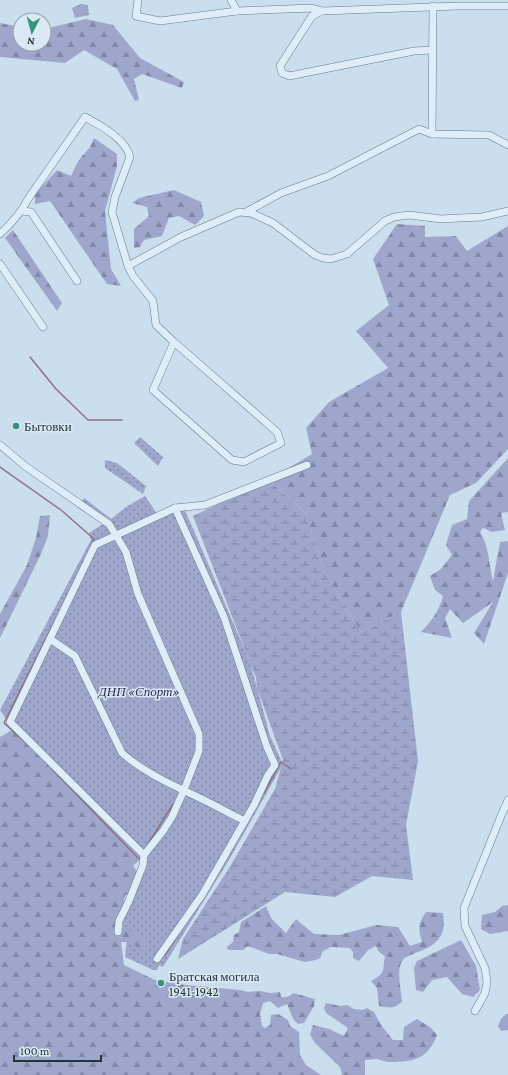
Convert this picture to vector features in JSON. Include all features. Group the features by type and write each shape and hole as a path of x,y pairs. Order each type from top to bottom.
{"street":[{"path":"138,0 136,16 160,21 236,11 312,8 322,11 433,6 457,3 508,6"},
{"path":"231,0 236,11"},
{"path":"432,134 433,6"},
{"path":"322,11 312,16 280,66 282,73 290,76 414,51 432,50"},
{"path":"0,234 22,211 28,199 86,117 116,137 128,151 130,157 115,197 112,212 128,266 133,276 153,301 156,325 277,432 281,443 244,462 232,460 152,390 174,342"},
{"path":"246,212 281,193 328,176 419,129 432,134 489,135 508,145"},
{"path":"128,266 181,237 239,212 246,212 273,223 315,255 323,258 331,258 347,254 385,221 394,217 409,215 441,219 482,217 508,210"},
{"path":"22,211 31,212 77,281"},
{"path":"0,264 43,327"},
{"path":"0,445 25,466 109,524 126,552 138,594 199,734 199,751 184,790 172,817 163,832 144,855 143,865 129,901 119,921 118,932"},
{"path":"144,855 10,722 95,545 175,508 205,505 307,465"},
{"path":"157,959 202,895 254,805 268,775 275,765 267,747 224,617 175,508"},
{"path":"50,638 76,656 122,753 132,762 173,786 184,790 245,821"},
{"path":"474,1011 485,993 487,982 485,968 465,926 464,908 507,804"}],"green space":[{"path":"81,4 88,5 89,15 75,18 72,8"},
{"path":"86,19 113,25 140,58 184,82 182,88 142,74 134,79 139,100 135,101 117,69 84,50 65,63 0,57 0,23 12,25 12,52 52,52 52,27"},
{"path":"94,138 117,154 117,166 105,211 111,269 121,286 107,284 50,201 35,204 35,194 57,170 71,176"},
{"path":"174,190 201,202 204,216 195,225 179,216 169,218 162,236 144,240 140,247 134,248 134,229 149,216 147,207 132,203 139,198"},
{"path":"397,224 425,226 425,237 456,236 467,251 508,226 508,449 476,483 450,495 401,612 361,632 323,569 306,514 269,480 312,454 306,428 329,402 388,368 356,331 389,305 373,259"},
{"path":"13,230 62,303 57,311 5,238"},
{"path":"140,437 163,457 158,466 134,443"},
{"path":"508,458 508,512 501,513 505,530 492,532 483,528 480,532 487,549 493,581 500,542 508,541 508,573 484,644 474,633 493,602 463,623 450,609 445,618 452,638 421,632 437,612 443,596 435,590 430,576 441,569 452,555 446,545 452,525 467,519 469,501"},
{"path":"105,460 117,463 146,486 143,494 105,468"},
{"path":"269,480 306,514 323,569 361,632 401,612 418,761 406,825 413,880 372,876 335,897 285,892 178,959 183,939 231,865 275,789 283,760 257,688 256,678 193,516"},
{"name":"ДНП «Спорт»","path":"145,496 158,515 188,510 185,511 250,662 270,736 283,764 229,860 163,967 159,965 157,970 153,970 125,957 127,938 122,932 123,925 120,923 146,854 14,731 0,710 91,540 89,533 103,524 78,508 84,498 111,519 126,507"},
{"path":"50,515 48,536 41,554 0,638 0,614 27,565 36,538 40,516"},
{"path":"12,730 143,856 133,866 142,878 125,896 120,926 149,939 144,952 130,942 121,942 124,965 155,980 248,992 280,992 281,997 288,997 293,993 315,999 314,1006 304,1023 298,1024 293,1019 287,1004 278,1008 270,1001 263,1003 260,1014 262,1026 265,1028 270,1025 271,1015 278,1014 288,1020 290,1026 299,1032 300,1055 306,1065 321,1075 0,1075 0,737"},
{"path":"508,905 508,931 490,934 481,929 482,915 495,912 502,906"},
{"path":"266,906 271,918 286,933 296,919 314,934 339,935 376,925 398,927 410,946 422,942 420,926 421,920 426,912 443,913 444,922 441,935 438,940 428,948 408,956 402,961 399,976 402,1001 395,1007 386,1007 379,1006 377,988 371,981 383,971 385,956 379,952 376,946 368,950 359,961 353,958 353,952 350,948 331,947 323,951 320,958 305,962 277,954 269,954 248,946 243,950 229,950 226,948 233,942 234,935 239,932 241,922"},
{"path":"461,940 476,966 480,990 473,997 462,994 447,977 432,980 423,992 416,990 414,968 417,961"},
{"path":"326,1003 340,1006 347,1005 354,1009 362,1010 367,1008 374,1012 381,1025 393,1040 403,1040 404,1027 417,1019 430,1027 437,1035 429,1049 419,1058 399,1062 388,1062 377,1059 365,1060 365,1075 342,1075 340,1067 315,1043 310,1035 313,1025 329,1029 344,1036 348,1028 326,1013 324,1008"},
{"path":"508,1014 508,1030 501,1031 498,1026 501,1019"}],"waterway":[{"path":"30,357 56,389 88,420 122,420"},
{"path":"0,467 61,510 94,539 91,545"},
{"path":"27,744 4,723 55,620"},
{"path":"264,793 281,762 291,769"},
{"path":"51,768 139,859"},
{"path":"148,844 173,804"},
{"path":"165,955 176,938"}],"place":[{"name":"Бытовки","path":"16,426"},
{"name":"Братская могила 1941-1942","path":"161,983"}]}
